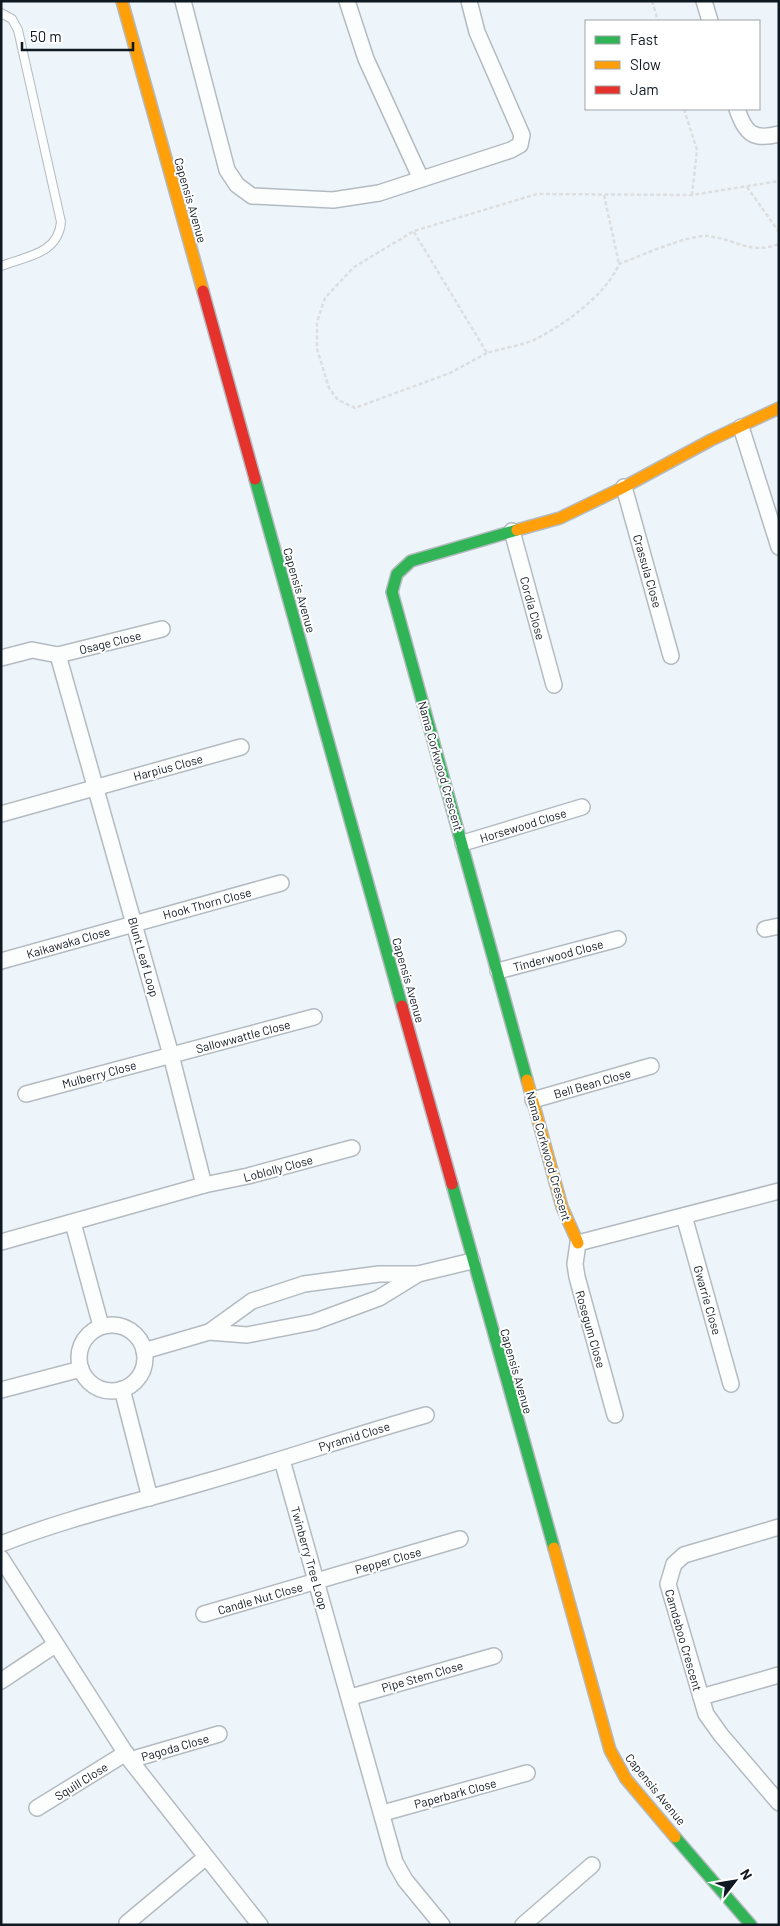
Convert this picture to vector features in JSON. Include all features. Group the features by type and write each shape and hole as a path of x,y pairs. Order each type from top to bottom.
{"street":[{"name":"Capensis Avenue","path":"122,1 472,1261 614,1760 626,1779 751,1925"},
{"path":"183,1 227,170 237,185 252,196 333,200 379,193 511,150 520,144 522,135 477,32 469,1"},
{"path":"346,1 366,60 421,179"},
{"path":"704,1 710,20"},
{"path":"737,110 747,130 754,136 766,138 779,134"},
{"name":"Nama Corkwood Crescent","path":"578,1243 562,1207 463,843 392,592 393,583 400,570 411,561 560,518 624,487 711,440 779,408"},
{"path":"741,427 776,529 779,548"},
{"name":"Crassula Close","path":"624,487 671,656"},
{"name":"Cordia Close","path":"512,531 554,685"},
{"name":"Osage Close","path":"58,655 162,629"},
{"path":"1,658 32,650 58,655"},
{"name":"Blunt Leaf Loop","path":"58,655 171,1055 204,1185"},
{"name":"Harpius Close","path":"1,814 241,747"},
{"name":"Horsewood Close","path":"463,843 582,807"},
{"name":"Hook Thorn Close","path":"134,923 281,882"},
{"name":"Kaikawaka Close","path":"1,961 134,923"},
{"name":"Tinderwood Close","path":"498,971 618,938"},
{"name":"Sallowwattle Close","path":"171,1055 314,1017"},
{"name":"Mulberry Close","path":"26,1094 171,1055"},
{"name":"Bell Bean Close","path":"533,1100 651,1066"},
{"name":"Loblolly Close","path":"204,1185 248,1176 352,1148"},
{"path":"1,1242 204,1185"},
{"path":"578,1243 779,1191"},
{"name":"Gwarrie Close","path":"684,1216 731,1384"},
{"path":"73,1222 101,1326"},
{"name":"Rosegum Close","path":"578,1243 575,1264 577,1278 616,1415"},
{"path":"144,1352 209,1332 252,1301 304,1284 379,1274 418,1274 472,1261"},
{"path":"209,1332 247,1335 314,1322 379,1298 418,1274"},
{"path":"110,1324 128,1329 136,1335 144,1352 145,1359 140,1375 135,1381 122,1389 102,1389 93,1385 81,1369 79,1360 82,1343 87,1336 101,1326 110,1324"},
{"path":"1,1390 81,1369"},
{"path":"122,1389 150,1498"},
{"name":"Pyramid Close","path":"282,1460 326,1444 426,1414"},
{"path":"1,1544 47,1528 282,1460"},
{"name":"Twinberry Tree Loop","path":"282,1460 316,1582 351,1696 398,1871 442,1925"},
{"name":"Camdeboo Crescent","path":"779,1527 697,1550 678,1560 671,1570 668,1584 700,1697 712,1724 779,1803"},
{"name":"Pepper Close","path":"316,1582 460,1539"},
{"path":"1,1558 55,1645 128,1756 260,1925"},
{"name":"Candle Nut Close","path":"204,1614 316,1582"},
{"path":"1,1681 55,1645"},
{"name":"Pipe Stem Close","path":"351,1696 494,1656"},
{"path":"700,1697 779,1675"},
{"name":"Pagoda Close","path":"128,1756 219,1734"},
{"name":"Squill Close","path":"37,1808 128,1756"},
{"name":"Paperbark Close","path":"383,1813 526,1773"},
{"path":"127,1922 206,1858"},
{"path":"523,1925 592,1865"}],"lane":[{"path":"1,13 12,19 18,30 61,222 57,240 50,246 1,266"}],"path":[{"path":"652,1 658,20"},
{"path":"684,110 697,150 692,196"},
{"path":"604,195 619,264 615,274 591,303 535,339 487,353 450,373 355,408 338,400 329,388 317,349 316,322 325,298 354,267 414,231 537,194 692,196 779,181"},
{"path":"747,187 779,232"},
{"path":"414,231 487,353"},
{"path":"619,264 678,243 706,236 754,249 768,248 779,244"}],"traffic: fast":[{"path":"255,479 402,1006"},
{"path":"517,530 411,561 397,574 392,592 527,1080"},
{"path":"452,1184 554,1548"},
{"path":"675,1837 751,1925"}],"traffic: slow":[{"path":"122,1 203,291"},
{"path":"517,530 560,518 624,487 711,440 779,408"},
{"path":"527,1080 562,1207 578,1243"},
{"path":"554,1548 610,1750 626,1779 675,1837"}],"traffic: jam":[{"path":"203,291 255,479"},
{"path":"402,1006 452,1184"}]}
